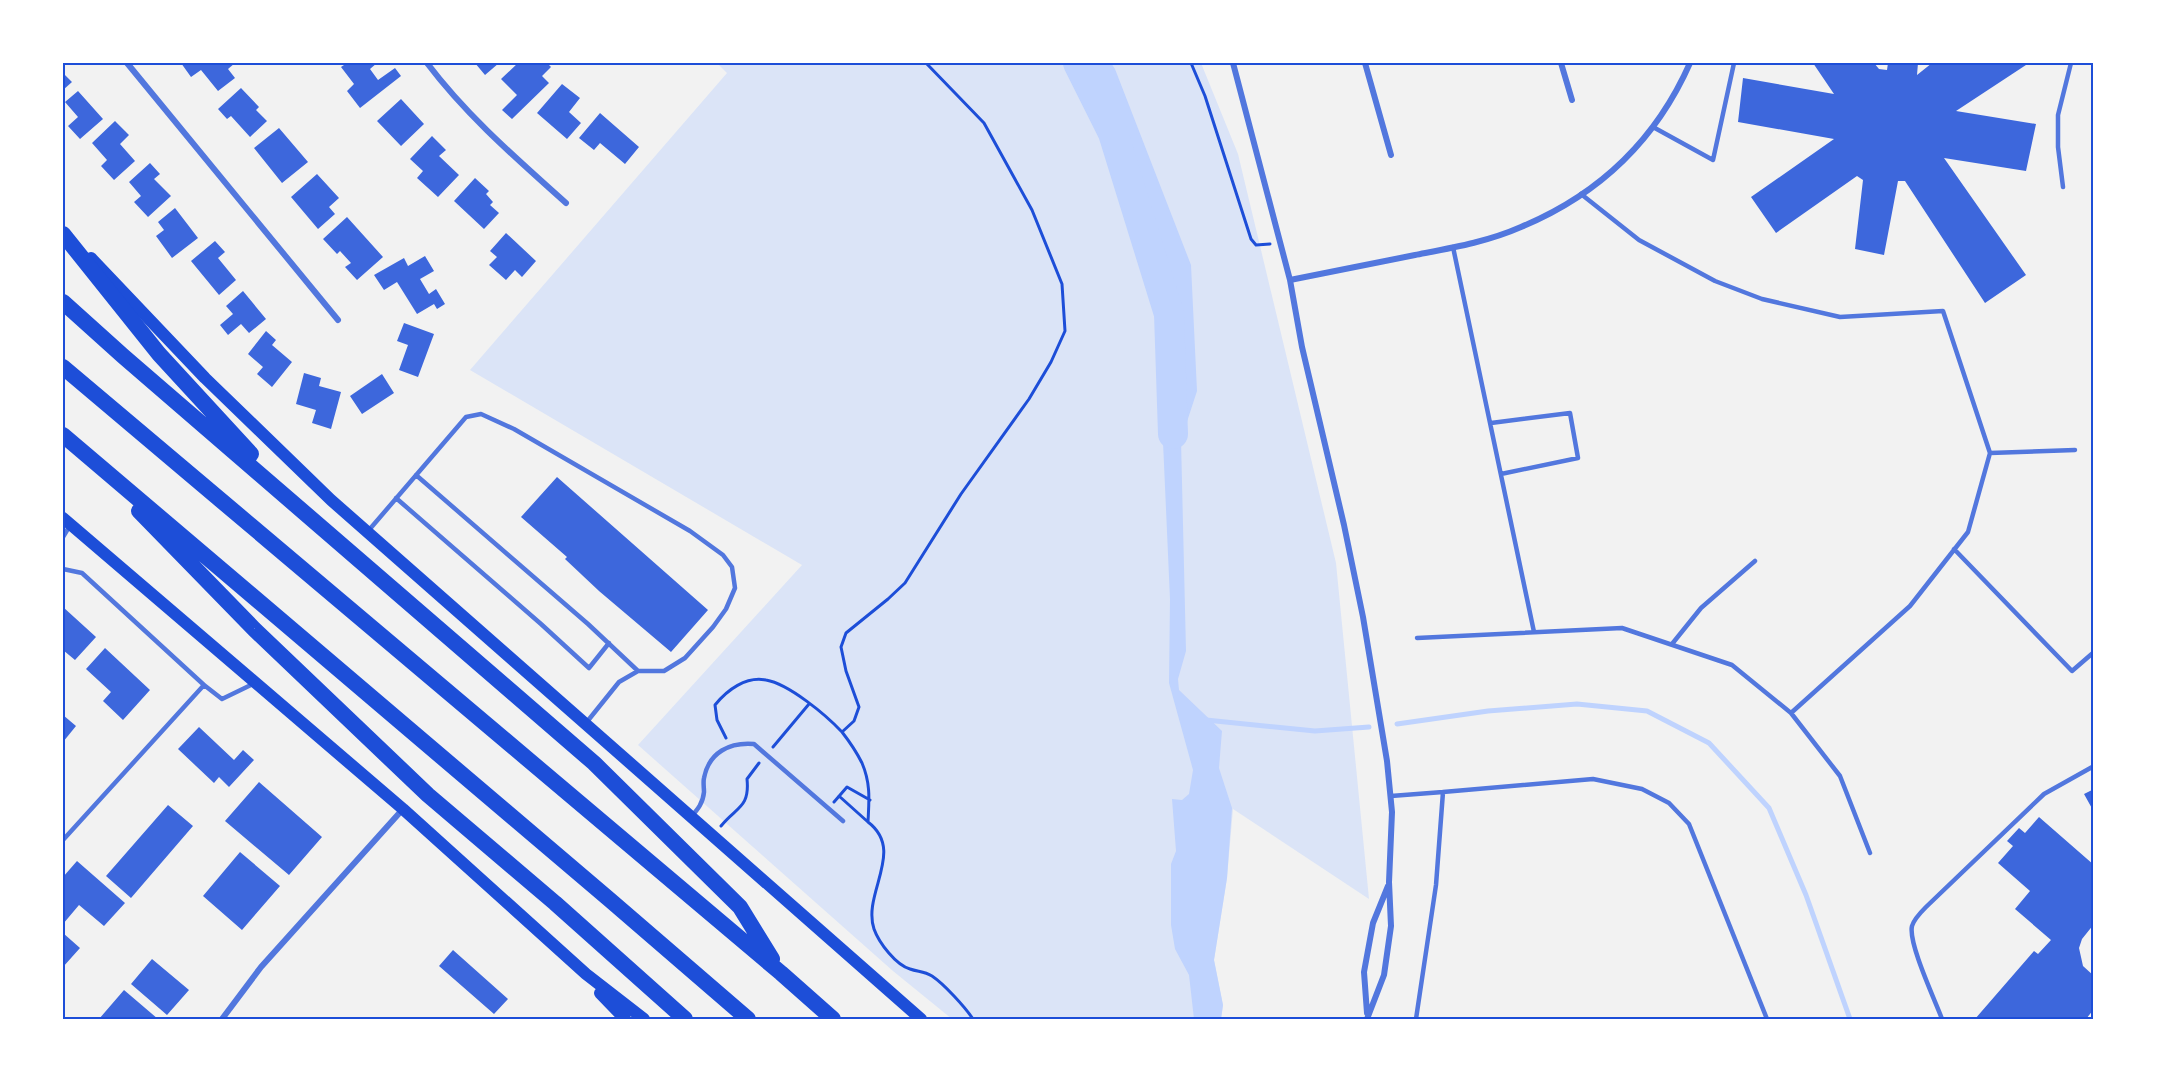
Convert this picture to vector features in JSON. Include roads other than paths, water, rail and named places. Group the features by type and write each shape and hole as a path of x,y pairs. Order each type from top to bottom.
{"highway":[{"path":"63,234 159,354 205,406 347,550"},
{"path":"63,302 123,357 594,763 740,907 781,973"},
{"path":"63,368 833,1019"},
{"path":"63,435 747,1019"},
{"path":"99,466 161,535 342,715 428,795 555,903 685,1019"}],"main road":[{"path":"63,229 205,378 331,500 919,1017"},
{"path":"67,521 403,809 586,974 644,1019"},
{"path":"549,940 625,1019"}],"street":[{"path":"127,63 338,320"},
{"path":"427,63 449,92 501,145 566,203"},
{"path":"1233,63 1290,280 1302,346 1361,607 1387,761 1392,836 1389,882 1391,926 1384,975 1367,1018"},
{"path":"1365,63 1391,155"},
{"path":"1562,63 1572,100"},
{"path":"1290,280 1487,239 1520,228 1552,213 1581,195 1627,159 1653,127 1690,63"},
{"path":"222,1019 261,967 403,809"},
{"path":"1367,1018 1364,972 1374,923 1389,882"}],"lane":[{"path":"1653,127 1713,160 1734,63"},
{"path":"2062,187 2058,115 2071,63"},
{"path":"1581,195 1639,240 1715,281 1762,299 1840,317 1943,311 1990,453 1968,532 1910,606 1791,713"},
{"path":"1453,247 1534,632"},
{"path":"1491,423 1570,413 1578,458 1501,474"},
{"path":"367,532 466,417 481,414 514,429 615,487 690,531 723,555 732,567 735,588 726,609 713,627 685,658 664,670 638,671 619,682 585,725"},
{"path":"1990,453 2074,450"},
{"path":"416,475 638,671"},
{"path":"396,498 542,624 589,668 609,644"},
{"path":"63,537 67,521"},
{"path":"1954,549 2072,671 2094,652"},
{"path":"1672,644 1701,608 1755,561"},
{"path":"63,569 82,573 222,699 255,683"},
{"path":"1417,638 1623,628 1732,665 1791,713 1840,776 1870,853"},
{"path":"63,840 204,685"},
{"path":"691,818 704,796 704,777 713,759 724,748 738,743 753,744 843,821"},
{"path":"1942,1019 1917,954 1912,924 1926,907 2044,794 2094,766"},
{"path":"1390,796 1593,779 1642,789 1669,803 1689,824 1767,1019"},
{"path":"1416,1019 1436,885 1443,792"}],"water":[{"path":"1082,63 1111,63 1115,69 1191,265 1197,391 1181,440 1186,651 1178,679 1179,690 1222,731 1219,768 1232,808 1227,878 1214,960 1223,1005 1221,1019 1194,1019 1189,975 1175,949 1171,925 1171,864 1176,851 1172,799 1182,800 1189,794 1193,770 1169,683 1170,599 1163,442 1178,357 1178,332 1161,250 1137,185 1109,145"}],"waterway":[{"path":"1078,63 1113,133 1169,314 1173,434"},
{"path":"1397,724 1488,711 1577,704 1647,711 1709,743 1769,808 1806,895 1850,1019"},
{"path":"1206,720 1315,731 1369,727"}]}
